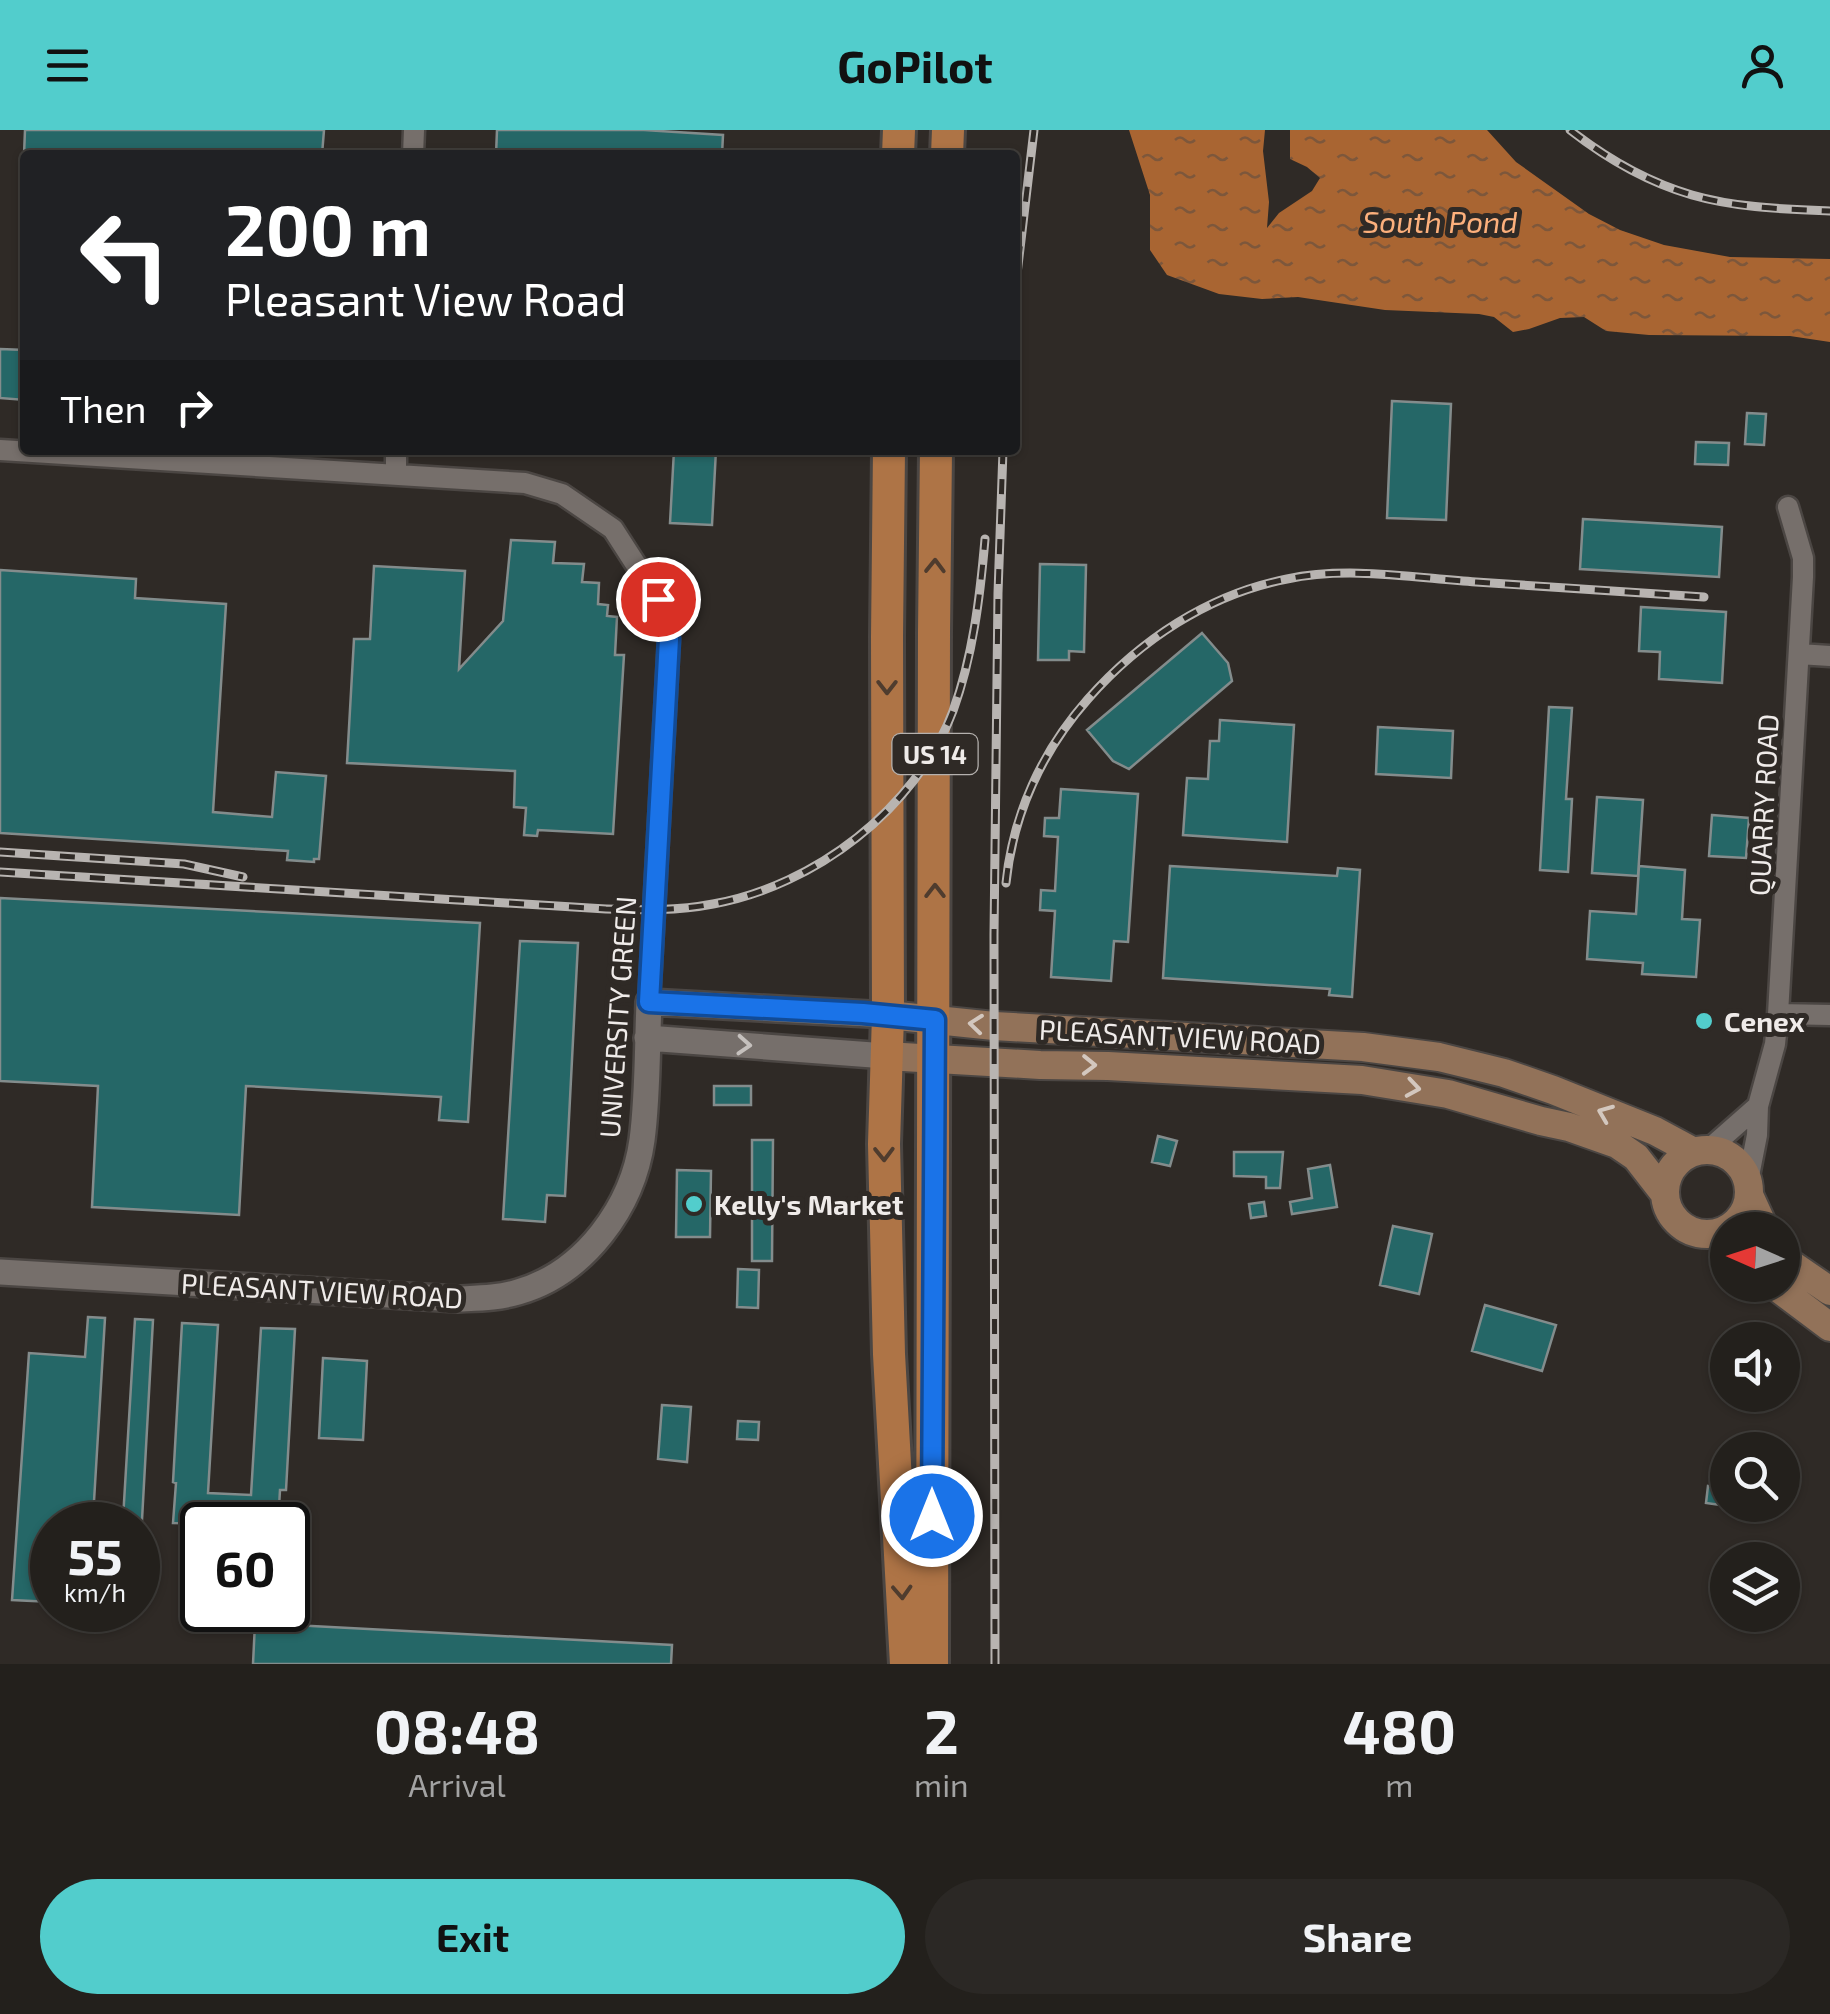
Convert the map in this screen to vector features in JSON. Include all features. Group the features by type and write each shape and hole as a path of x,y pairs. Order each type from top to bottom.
{"main road":[{"name":"US 14","path":"889,455 888,1016 884,1144 889,1354 906,1664"},
{"name":"US 14","path":"932,1664 936,455"},
{"name":"PLEASANT VIEW ROAD","path":"888,1016 1013,1027 1364,1046 1439,1056 1553,1090 1701,1151"},
{"name":"PLEASANT VIEW ROAD","path":"886,1056 1362,1080 1448,1094 1617,1144 1636,1157 1664,1194"},
{"path":"1710,1240 1686,1229 1667,1208 1666,1179 1682,1158 1701,1151 1721,1152 1733,1159 1742,1169 1758,1212"},
{"path":"1700,1234 1728,1229 1739,1220 1746,1208 1748,1188"},
{"path":"1800,1270 1830,1291"},
{"path":"1797,1302 1830,1326"}],"street":[{"path":"82,455 396,474 396,455"},
{"name":"UNIVERSITY GREEN","path":"396,474 500,480 544,487 580,505 615,531 664,614 669,639 642,1141 632,1179 613,1216"},
{"name":"QUARRY ROAD","path":"1748,1188 1758,1106 1775,1044 1778,1014 1800,654 1803,558 1788,507"},
{"path":"1800,654 1830,656"},
{"name":"PLEASANT VIEW ROAD","path":"649,1002 888,1016"},
{"path":"1778,1014 1830,1015"},
{"name":"PLEASANT VIEW ROAD","path":"647,1038 886,1056"},
{"path":"1701,1151 1758,1106"},
{"name":"PLEASANT VIEW ROAD","path":"0,1272 485,1298 518,1292 569,1266 600,1237 613,1216"}],"water":[{"name":"South Pond","path":"1129,130 1265,130 1267,228 1279,213 1312,191 1320,178 1290,159 1290,130 1487,130 1516,162 1589,214 1620,230 1664,245 1730,257 1830,259 1830,342 1790,336 1606,331 1584,317 1560,318 1513,332 1494,317 1479,314 1385,310 1298,297 1262,299 1219,294 1167,275 1150,250 1150,195"}],"building":[{"path":"25,130 324,130 322,150 24,150"},
{"path":"497,130 644,130 723,135 722,150 496,150"},
{"path":"0,349 20,350 20,400 0,398"},
{"path":"1392,401 1451,404 1446,520 1387,518"},
{"path":"1747,413 1766,414 1764,445 1745,444"},
{"path":"1696,442 1729,443 1728,465 1695,464"},
{"path":"674,455 716,455 712,525 670,523"},
{"path":"1583,519 1722,527 1719,577 1580,569"},
{"path":"511,540 555,542 553,563 584,564 582,582 599,583 598,604 608,605 607,616 617,617 615,655 624,655 613,834 538,830 537,836 524,835 526,808 514,807 515,771 347,763 354,639 370,639 374,566 465,571 459,669 503,621"},
{"path":"1040,564 1086,565 1084,652 1069,651 1069,660 1038,660"},
{"path":"0,570 136,579 135,598 226,604 213,812 272,817 276,772 326,776 319,859 287,860 288,851 0,833"},
{"path":"1641,607 1726,612 1722,683 1659,679 1660,652 1639,651"},
{"path":"1202,633 1228,663 1232,681 1129,769 1113,761 1087,730"},
{"path":"1549,707 1572,708 1566,799 1572,799 1568,872 1540,870"},
{"path":"1220,720 1294,725 1287,842 1183,835 1187,778 1208,779 1210,741 1219,741"},
{"path":"1378,727 1453,731 1451,778 1376,774"},
{"path":"1061,789 1138,794 1128,942 1114,941 1111,981 1051,977 1055,911 1040,910 1041,890 1055,891 1058,837 1044,836 1045,818 1059,818"},
{"path":"1597,797 1643,800 1638,876 1592,873"},
{"path":"1712,815 1749,818 1746,858 1709,856"},
{"path":"1170,866 1337,876 1338,868 1360,870 1352,997 1329,995 1330,989 1163,978"},
{"path":"1639,866 1685,870 1682,919 1700,920 1696,977 1642,974 1643,963 1587,959 1590,911 1636,914"},
{"path":"0,898 480,923 468,1122 439,1120 441,1097 246,1086 239,1215 92,1207 98,1086 0,1081"},
{"path":"520,941 578,943 565,1196 547,1195 545,1222 503,1219"},
{"path":"714,1086 751,1086 751,1105 714,1105"},
{"path":"1158,1136 1177,1141 1170,1166 1152,1162"},
{"path":"752,1140 773,1140 772,1261 752,1261"},
{"path":"1234,1152 1283,1152 1280,1188 1266,1188 1266,1177 1234,1176"},
{"path":"1330,1165 1337,1207 1292,1214 1290,1202 1312,1198 1308,1169"},
{"name":"Kelly's Market","path":"677,1170 711,1171 710,1237 676,1237"},
{"path":"1264,1202 1266,1216 1251,1218 1249,1204"},
{"path":"1393,1226 1432,1234 1419,1294 1380,1285"},
{"path":"738,1269 759,1270 758,1308 737,1307"},
{"path":"1485,1305 1556,1325 1542,1371 1472,1351"},
{"path":"88,1317 105,1318 94,1502 30,1502 30,1601 12,1600 29,1353 85,1357"},
{"path":"135,1319 153,1320 143,1502 124,1502"},
{"path":"182,1323 218,1325 208,1493 251,1495 261,1328 295,1329 286,1490 280,1490 279,1502 180,1502 180,1523 173,1523"},
{"path":"323,1358 367,1361 363,1440 319,1438"},
{"path":"662,1405 691,1407 687,1462 658,1459"},
{"path":"738,1421 759,1422 758,1440 737,1439"},
{"path":"310,1626 672,1645 671,1664 253,1664 255,1632 310,1632"}],"railway":[{"path":"1020,249 1034,130"},
{"path":"1570,130 1628,168 1692,195 1743,205 1830,211"},
{"path":"995,1664 994,935 1003,455"},
{"path":"0,872 606,909 686,908 751,895 824,861 857,838 914,780 936,747 953,711 971,648 985,539"},
{"path":"1006,883 1015,832 1032,785 1072,719 1108,678 1153,639 1230,596 1287,579 1358,573 1704,597"},
{"path":"0,852 184,864 243,877"}],"place":[{"name":"Cenex","path":"1704,1021"},
{"name":"Kelly's Market","path":"694,1204"}],"route":[{"path":"658,599 669,639 649,1002 935,1020 932,1516"}]}
